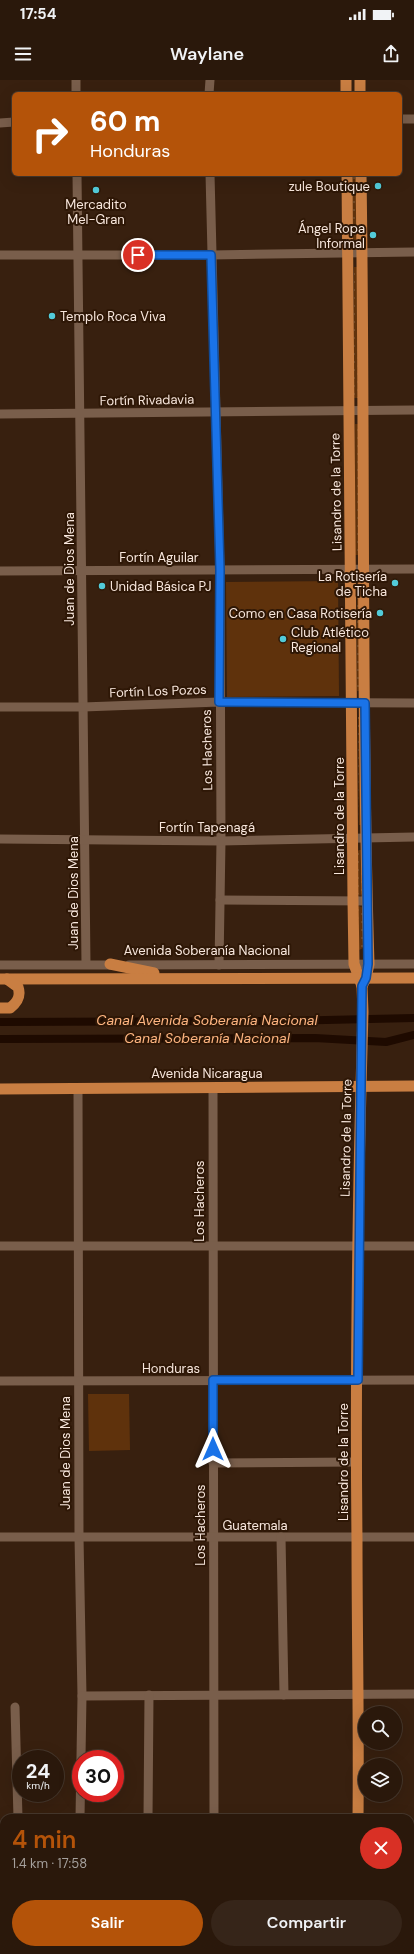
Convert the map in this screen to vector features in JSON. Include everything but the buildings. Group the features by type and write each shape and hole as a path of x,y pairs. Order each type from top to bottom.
{"main road":[{"path":"346,80 346,92"},
{"path":"360,80 360,92"},
{"name":"Lisandro de la Torre","path":"347,176 354,964 362,980"},
{"name":"Lisandro de la Torre","path":"358,1814 358,1246 360,1086 363,1012 362,980 368,964 363,570 364,410 361,176"},
{"path":"110,964 178,978"},
{"path":"4,979 178,978 362,980 414,978"},
{"path":"0,1008 10,1008 16,1004 19,997 18,987 4,979"},
{"name":"Avenida Nicaragua","path":"0,1089 414,1086"}],"street":[{"path":"76,80 76,92"},
{"path":"210,80 210,92"},
{"path":"402,119 414,119"},
{"path":"0,123 12,122"},
{"name":"Juan de Dios Mena","path":"77,176 81,414 81,570 86,840 86,964"},
{"name":"Los Hacheros","path":"210,176 220,570 219,702 221,841 219,965"},
{"path":"0,255 211,255 414,252"},
{"name":"Fortín Rivadavia","path":"0,414 414,410"},
{"name":"Fortín Aguilar","path":"0,571 414,569"},
{"name":"Fortín Los Pozos","path":"0,707 83,707 219,702 352,704 414,703"},
{"name":"Fortín Tapenagá","path":"0,839 221,841 354,840 367,838 414,837"},
{"path":"220,900 367,901"},
{"name":"Avenida Soberanía Nacional","path":"0,965 414,964"},
{"name":"Los Hacheros","path":"213,1087 212,1538 215,1695 214,1814"},
{"name":"Juan de Dios Mena","path":"78,1088 79,1537 82,1696 80,1814"},
{"path":"0,1246 414,1246"},
{"name":"Honduras","path":"0,1381 414,1380"},
{"path":"212,1463 357,1462"},
{"name":"Guatemala","path":"0,1537 414,1537"},
{"path":"280,1537 284,1695"},
{"path":"82,1696 359,1696 414,1694"},
{"path":"148,1814 149,1695"},
{"path":"15,1707 18,1814"}],"shaded area":[{"path":"352,176 358,176 359,242 353,242"},
{"path":"354,267 359,267 358,398 354,398"},
{"path":"355,424 359,424 358,555 354,555"},
{"name":"Club Atlético Regional","path":"338,581 339,696 227,697 226,582"},
{"path":"357,582 361,582 362,691 357,691"},
{"path":"358,717 362,717 363,825 359,825"},
{"path":"361,850 363,893 360,896 358,894 357,852"},
{"path":"358,907 363,908 363,948 359,950"},
{"path":"88,1394 129,1394 130,1450 89,1451"}],"waterway":[{"name":"Canal Avenida Soberanía Nacional","path":"0,1022 282,1021 414,1018"},
{"name":"Canal Soberanía Nacional","path":"0,1039 315,1038 386,1042 414,1035"}],"place":[{"name":"zule Boutique","path":"378,186"},
{"name":"Mercadito Mel-Gran","path":"96,190"},
{"name":"Ángel Ropa Informal","path":"373,235"},
{"name":"Templo Roca Viva","path":"52,316"},
{"name":"La Rotisería de Ticha","path":"395,583"},
{"name":"Unidad Básica PJ","path":"102,586"},
{"name":"Como en Casa Rotisería","path":"380,613"},
{"name":"Club Atlético Regional","path":"283,639"}],"route":[{"path":"138,255 211,255 220,570 219,702 365,703 368,964 366,978 362,986 363,1012 360,1086 358,1246 358,1380 213,1380 213,1449"}]}
